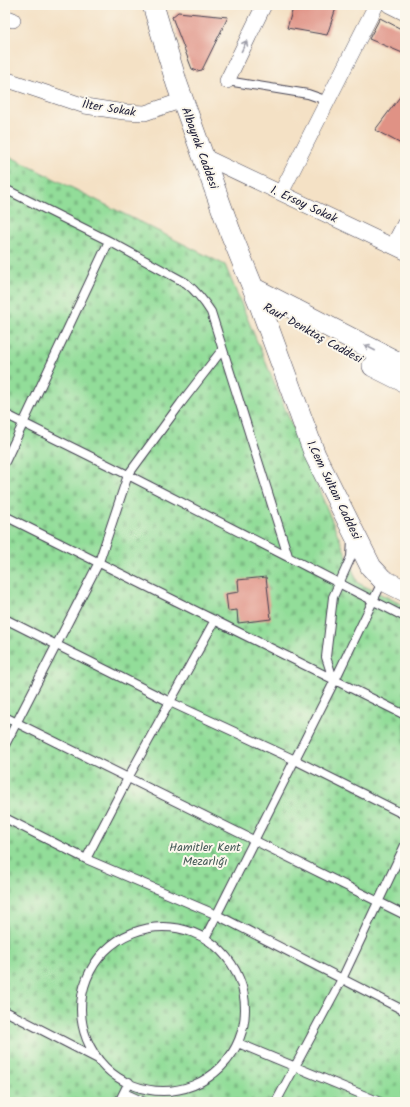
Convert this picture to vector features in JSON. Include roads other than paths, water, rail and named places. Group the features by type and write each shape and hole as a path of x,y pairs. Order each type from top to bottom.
{"street":[{"path":"227,81 264,5"},
{"path":"281,193 376,5"},
{"path":"389,5 405,13"},
{"name":"Albayrak Caddesi","path":"157,10 183,100 230,231 256,297"},
{"name":"İlter Sokak","path":"5,79 85,106 124,112 145,113 183,100"},
{"name":"1. Ersoy Sokak","path":"203,156 399,249"},
{"path":"399,249 405,223"},
{"name":"Rauf Denktaş Caddesi","path":"256,297 405,366"},
{"name":"Rauf Denktaş Caddesi","path":"256,297 405,382"},
{"name":"1.Cem Sultan Caddesi","path":"256,297 317,460 371,567 383,580 405,591"}],"lane":[{"path":"227,81 308,94 328,101"},
{"path":"5,190 109,241 186,284 205,302 212,312 222,350 288,556"},
{"path":"5,462 109,241"},
{"path":"5,745 99,562 128,475 222,350"},
{"path":"5,414 288,556 405,617"},
{"path":"5,516 405,715"},
{"path":"334,680 326,657 333,597 351,557 352,529"},
{"path":"205,938 296,760 383,580"},
{"path":"5,619 170,702 296,760 405,815"},
{"path":"86,859 128,778 215,620"},
{"path":"5,717 405,915"},
{"path":"5,818 86,859 217,914 405,1011"},
{"path":"276,1102 342,979 405,845"},
{"path":"157,927 182,929 205,938 224,953 237,973 245,996 245,1020 238,1044 222,1066 201,1082 175,1090 148,1090 129,1082 109,1071 98,1059 86,1037 81,1013 84,988 94,965 111,946 132,933 157,927"},
{"path":"5,1021 7,1012 98,1059"},
{"path":"238,1044 380,1102"},
{"path":"119,1102 129,1082"},
{"path":"124,1093 144,1102"}],"park label":[{"name":"Hamitler Kent Mezarlığı","path":"205,854"}]}
